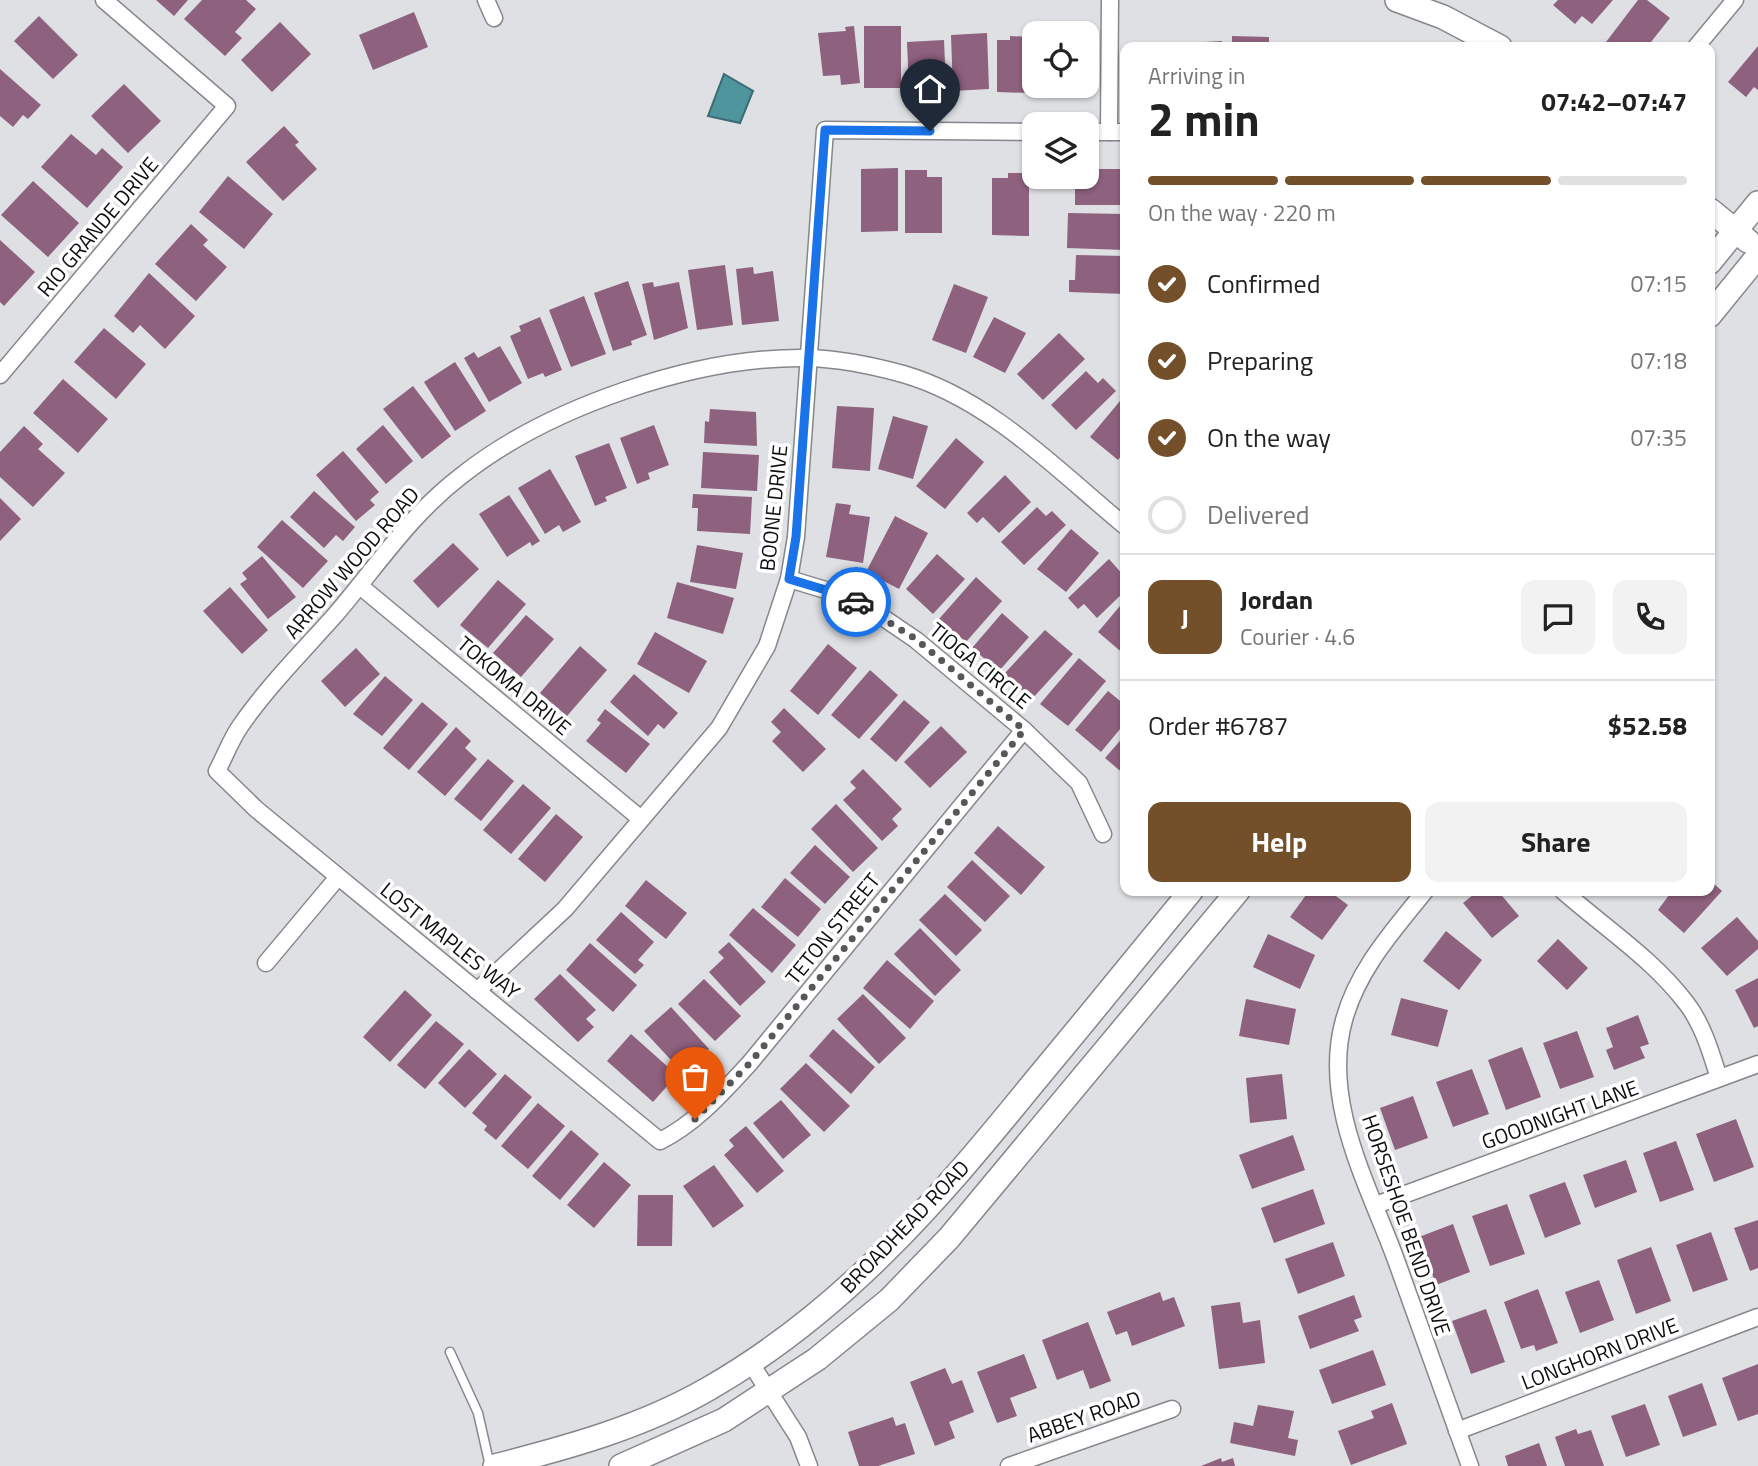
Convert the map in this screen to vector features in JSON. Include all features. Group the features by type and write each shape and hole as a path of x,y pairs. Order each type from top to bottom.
{"street":[{"name":"RIO GRANDE DRIVE","path":"0,374 228,106 104,0"},
{"path":"486,0 494,18"},
{"path":"1099,132 1117,132 1110,0"},
{"path":"1397,0 1443,17 1490,42"},
{"path":"1700,42 1727,3"},
{"name":"BOONE DRIVE","path":"477,991 565,909 641,819 724,718 766,646 789,579 796,537 825,130 1022,132"},
{"path":"1715,256 1758,204"},
{"path":"1715,214 1758,250"},
{"path":"1715,309 1758,256"},
{"name":"ARROW WOOD ROAD","path":"218,771 240,726 360,586 377,559 432,501 462,474 549,421 602,397 662,380 729,366 809,358 903,374 979,409 1120,522"},
{"name":"TIOGA CIRCLE","path":"789,579 839,594 872,610 916,639 1024,730 1079,783 1103,834"},
{"name":"TOKOMA DRIVE","path":"360,586 641,819"},
{"name":"TETON STREET","path":"660,1141 682,1130 708,1108 749,1064 1024,730"},
{"name":"LOST MAPLES WAY","path":"218,771 256,809 660,1141"},
{"path":"266,963 338,877"},
{"name":"BROADHEAD ROAD","path":"493,1466 592,1442 707,1390 797,1332 865,1275 922,1215 1187,896"},
{"name":"BROADHEAD ROAD","path":"621,1466 724,1420 817,1359 889,1300 949,1238 1234,896"},
{"name":"HORSESHOE BEND DRIVE","path":"1421,896 1377,950 1356,985 1344,1021 1338,1054 1342,1098 1352,1146 1376,1205 1470,1466"},
{"path":"1569,896 1621,938 1688,1006 1706,1041 1719,1078"},
{"name":"GOODNIGHT LANE","path":"1376,1205 1758,1064"},
{"name":"LONGHORN DRIVE","path":"1457,1431 1758,1317"},
{"path":"750,1362 798,1437 809,1466"},
{"name":"ABBEY ROAD","path":"1009,1466 1172,1409"}],"lane":[{"path":"450,1352 478,1413 493,1466"}],"water":[{"path":"724,74 753,91 740,123 708,116"}],"building":[{"path":"156,0 188,0 174,16"},
{"path":"202,0 246,0 256,9 235,32 242,38 225,56 184,19"},
{"path":"1558,0 1613,0 1592,24 1582,16 1575,24 1553,5"},
{"path":"1638,0 1647,0 1670,18 1651,42 1606,42"},
{"path":"414,12 428,47 373,70 359,35"},
{"path":"39,16 78,55 53,79 14,41"},
{"path":"280,22 311,54 272,92 241,60"},
{"path":"854,26 860,83 841,85 840,75 823,76 818,33 846,31 845,27"},
{"path":"864,26 901,26 901,88 864,88"},
{"path":"987,33 989,89 953,91 951,35"},
{"path":"1010,36 1022,37 1022,93 997,92 997,40 1010,40"},
{"path":"1232,36 1269,37 1269,42 1232,42"},
{"path":"944,40 946,86 909,88 907,42"},
{"path":"1758,46 1758,90 1754,87 1746,97 1728,82"},
{"path":"0,69 41,105 28,119 23,115 13,127 0,116"},
{"path":"124,84 161,121 128,153 91,116"},
{"path":"284,126 299,142 295,145 317,169 283,201 246,162"},
{"path":"71,134 96,155 102,148 123,167 87,208 41,167"},
{"path":"898,168 898,231 861,232 861,169"},
{"path":"1099,169 1120,169 1120,205 1075,205 1075,189 1099,189"},
{"path":"905,170 927,170 927,177 942,177 942,233 905,233"},
{"path":"1008,173 1022,173 1022,189 1029,189 1029,236 992,235 992,178 1008,178"},
{"path":"228,176 273,214 244,249 199,212"},
{"path":"33,181 79,223 48,257 1,215"},
{"path":"1068,213 1120,214 1120,250 1067,248"},
{"path":"191,224 208,240 203,245 227,267 196,301 155,264"},
{"path":"0,240 35,272 4,306 0,302"},
{"path":"1076,255 1120,256 1120,294 1069,292 1069,280 1075,280"},
{"path":"725,265 733,325 697,330 688,270"},
{"path":"753,267 754,274 773,271 779,321 742,325 736,269"},
{"path":"149,273 195,316 165,349 140,325 133,333 114,316"},
{"path":"628,281 647,335 631,341 632,345 613,351 594,293"},
{"path":"653,282 654,287 679,282 688,328 654,340 642,284"},
{"path":"954,284 988,297 966,353 932,340"},
{"path":"584,296 606,354 571,367 549,310"},
{"path":"540,317 562,370 545,377 543,373 528,379 510,336 521,331 519,326"},
{"path":"994,317 1026,333 1005,373 973,357"},
{"path":"104,328 146,364 116,399 74,362"},
{"path":"1059,333 1085,359 1043,400 1017,374"},
{"path":"500,346 522,383 489,402 464,358 474,352 478,358"},
{"path":"455,362 486,411 455,431 424,382"},
{"path":"1086,371 1098,383 1103,378 1116,391 1076,430 1051,405"},
{"path":"63,379 108,419 78,453 33,413"},
{"path":"413,386 451,436 422,459 383,409"},
{"path":"1120,401 1118,460 1090,437"},
{"path":"837,406 874,408 870,471 832,468"},
{"path":"710,409 756,412 757,446 704,443 705,421 709,422"},
{"path":"893,416 928,426 913,479 878,469"},
{"path":"383,425 413,461 386,484 356,449"},
{"path":"654,425 669,465 648,473 650,479 637,484 620,438"},
{"path":"24,426 43,444 38,449 65,473 33,507 0,477 0,452"},
{"path":"956,438 984,462 945,509 916,486"},
{"path":"609,443 627,488 605,497 607,501 595,506 575,456"},
{"path":"343,451 379,492 370,500 375,505 356,521 316,475"},
{"path":"703,452 759,455 757,491 701,488"},
{"path":"550,469 581,522 563,532 559,525 545,534 518,488"},
{"path":"1005,475 1031,502 999,533 983,517 977,523 967,513"},
{"path":"314,491 355,527 343,541 336,535 324,548 290,517"},
{"path":"693,494 752,497 750,534 697,531 698,508 692,508"},
{"path":"509,495 540,541 532,546 530,542 507,557 479,514"},
{"path":"0,498 21,519 0,541"},
{"path":"836,503 851,505 849,514 870,517 863,563 826,557"},
{"path":"1037,507 1046,516 1052,511 1066,525 1024,565 1001,542"},
{"path":"895,516 928,533 899,589 866,572"},
{"path":"282,520 328,561 303,588 257,547"},
{"path":"1071,529 1099,553 1066,592 1037,569"},
{"path":"453,543 479,569 438,608 413,581"},
{"path":"697,545 743,553 736,589 690,582"},
{"path":"937,554 965,579 933,614 906,589"},
{"path":"262,556 296,597 268,619 240,584 247,579 242,573"},
{"path":"1109,559 1120,571 1120,596 1097,618 1084,604 1078,609 1068,598"},
{"path":"976,577 1002,601 966,642 939,619"},
{"path":"498,580 526,604 488,648 460,625"},
{"path":"677,582 734,598 723,634 667,618"},
{"path":"230,587 268,630 242,654 203,611"},
{"path":"1120,606 1120,651 1098,632"},
{"path":"1002,613 1029,637 999,671 972,648"},
{"path":"526,615 554,639 521,677 493,653"},
{"path":"1045,630 1073,654 1032,699 1004,674"},
{"path":"655,632 707,661 689,693 637,664"},
{"path":"828,644 857,668 818,715 790,691"},
{"path":"580,646 607,670 567,716 540,693"},
{"path":"356,648 380,674 345,707 321,681"},
{"path":"1079,658 1106,681 1068,726 1040,704"},
{"path":"870,670 898,695 859,739 831,715"},
{"path":"634,674 678,713 664,729 658,724 648,736 610,702"},
{"path":"385,676 413,700 382,736 353,714"},
{"path":"1108,691 1120,701 1120,729 1101,752 1075,730"},
{"path":"904,700 930,722 896,762 870,739"},
{"path":"422,702 448,724 409,770 383,748"},
{"path":"784,708 826,749 803,772 772,741 781,732 771,722"},
{"path":"605,709 650,744 626,773 586,741 601,723 597,720"},
{"path":"941,726 967,752 930,788 904,762"},
{"path":"456,727 471,741 465,748 477,759 445,796 417,772"},
{"path":"1120,741 1120,771 1105,758"},
{"path":"488,759 514,781 481,821 454,799"},
{"path":"863,769 902,809 892,819 898,826 882,841 843,800 856,788 850,782"},
{"path":"523,784 551,808 511,854 483,830"},
{"path":"836,804 878,848 853,872 811,829"},
{"path":"556,814 583,837 545,882 518,859"},
{"path":"998,826 1045,867 1021,895 974,853"},
{"path":"815,845 850,877 825,904 790,873"},
{"path":"972,860 1010,896 985,922 947,887"},
{"path":"785,878 821,909 798,937 761,907"},
{"path":"646,880 687,913 666,939 625,906"},
{"path":"1715,885 1722,891 1684,933 1658,910 1668,896 1715,896"},
{"path":"945,894 982,930 956,956 919,920"},
{"path":"1305,896 1336,896 1348,905 1322,940 1290,917"},
{"path":"1472,896 1502,896 1519,916 1492,938 1463,903"},
{"path":"753,908 796,945 772,973 729,935"},
{"path":"621,912 654,942 638,960 644,965 635,974 596,940"},
{"path":"1737,917 1758,941 1758,949 1727,976 1701,948"},
{"path":"920,928 961,970 935,996 894,954"},
{"path":"1446,931 1482,960 1459,990 1423,961"},
{"path":"1268,934 1315,955 1300,989 1253,967"},
{"path":"1558,939 1588,968 1567,990 1537,961"},
{"path":"729,942 766,982 740,1006 709,972 724,958 718,952"},
{"path":"590,943 637,985 613,1012 566,970"},
{"path":"887,960 934,1001 910,1029 863,988"},
{"path":"560,974 596,1010 586,1019 594,1027 578,1042 534,999"},
{"path":"1758,978 1758,1026 1754,1028 1735,990"},
{"path":"704,979 741,1016 715,1041 678,1004"},
{"path":"405,990 432,1015 390,1062 363,1037"},
{"path":"863,994 906,1038 879,1064 837,1019"},
{"path":"1401,998 1448,1010 1438,1047 1391,1035"},
{"path":"1246,999 1296,1009 1289,1045 1239,1036"},
{"path":"671,1007 709,1049 683,1073 644,1031"},
{"path":"1638,1015 1649,1044 1640,1047 1645,1058 1614,1070 1606,1050 1613,1047 1606,1028"},
{"path":"436,1021 464,1044 425,1089 397,1065"},
{"path":"833,1029 875,1067 851,1094 809,1056"},
{"path":"1577,1031 1594,1077 1560,1089 1543,1043"},
{"path":"631,1034 677,1075 653,1102 607,1061"},
{"path":"1522,1047 1541,1097 1506,1110 1488,1060"},
{"path":"469,1049 497,1074 465,1108 438,1083"},
{"path":"806,1063 850,1106 824,1132 780,1089"},
{"path":"1472,1069 1489,1114 1453,1127 1436,1082"},
{"path":"505,1074 532,1097 496,1140 484,1130 487,1126 472,1113"},
{"path":"1282,1074 1287,1119 1250,1123 1246,1078"},
{"path":"1413,1096 1428,1138 1395,1150 1380,1108"},
{"path":"781,1100 811,1135 783,1159 753,1123"},
{"path":"538,1103 565,1126 528,1169 501,1146"},
{"path":"1736,1119 1754,1167 1714,1182 1696,1134"},
{"path":"746,1126 784,1171 757,1193 724,1155 734,1146 729,1140"},
{"path":"571,1130 599,1154 560,1200 532,1176"},
{"path":"1293,1135 1305,1170 1252,1189 1239,1155"},
{"path":"1676,1141 1694,1190 1660,1202 1643,1153"},
{"path":"1626,1160 1637,1192 1595,1208 1583,1175"},
{"path":"604,1162 631,1185 594,1228 567,1205"},
{"path":"714,1165 744,1206 713,1228 683,1186"},
{"path":"1565,1182 1581,1224 1545,1238 1529,1195"},
{"path":"1313,1189 1325,1224 1274,1243 1261,1208"},
{"path":"638,1195 673,1195 672,1246 637,1246"},
{"path":"1507,1204 1525,1254 1490,1266 1472,1216"},
{"path":"1758,1220 1758,1268 1750,1271 1734,1228"},
{"path":"1453,1224 1470,1272 1436,1285 1419,1237"},
{"path":"1711,1232 1728,1280 1693,1292 1676,1245"},
{"path":"1333,1242 1345,1276 1298,1294 1285,1259"},
{"path":"1651,1247 1671,1301 1636,1314 1617,1260"},
{"path":"1599,1280 1614,1320 1580,1333 1565,1292"},
{"path":"1538,1289 1558,1343 1536,1351 1534,1345 1521,1349 1504,1302"},
{"path":"1160,1292 1163,1301 1174,1297 1185,1326 1132,1346 1127,1331 1116,1335 1107,1312"},
{"path":"1354,1295 1362,1317 1354,1320 1359,1331 1310,1349 1298,1316"},
{"path":"1240,1302 1243,1323 1260,1320 1265,1363 1219,1369 1211,1306"},
{"path":"1486,1309 1505,1362 1471,1374 1452,1321"},
{"path":"1088,1322 1111,1381 1090,1389 1083,1370 1057,1380 1042,1340"},
{"path":"1373,1350 1386,1385 1332,1404 1319,1370"},
{"path":"1024,1354 1037,1388 1010,1398 1017,1416 997,1423 977,1372"},
{"path":"1758,1364 1758,1414 1738,1421 1722,1378"},
{"path":"945,1368 952,1384 962,1380 974,1412 949,1422 955,1438 935,1446 910,1382"},
{"path":"1702,1383 1717,1425 1683,1437 1668,1396"},
{"path":"1392,1403 1407,1444 1351,1465 1338,1431 1374,1418 1371,1411"},
{"path":"1645,1404 1660,1445 1626,1457 1611,1416"},
{"path":"1258,1405 1294,1411 1288,1438 1298,1440 1295,1456 1230,1443 1234,1422 1253,1426"},
{"path":"893,1417 896,1426 905,1423 915,1454 878,1466 859,1466 848,1432"},
{"path":"1576,1429 1578,1434 1591,1430 1604,1466 1565,1466 1555,1437"},
{"path":"1539,1443 1547,1466 1508,1466 1505,1456"},
{"path":"1221,1458 1222,1462 1233,1458 1235,1466 1201,1466"}],"way so far":[{"path":"695,1119 749,1064 1024,730 916,639 856,602"}],"route":[{"path":"856,602 789,579 796,537 825,130 930,131"}]}
